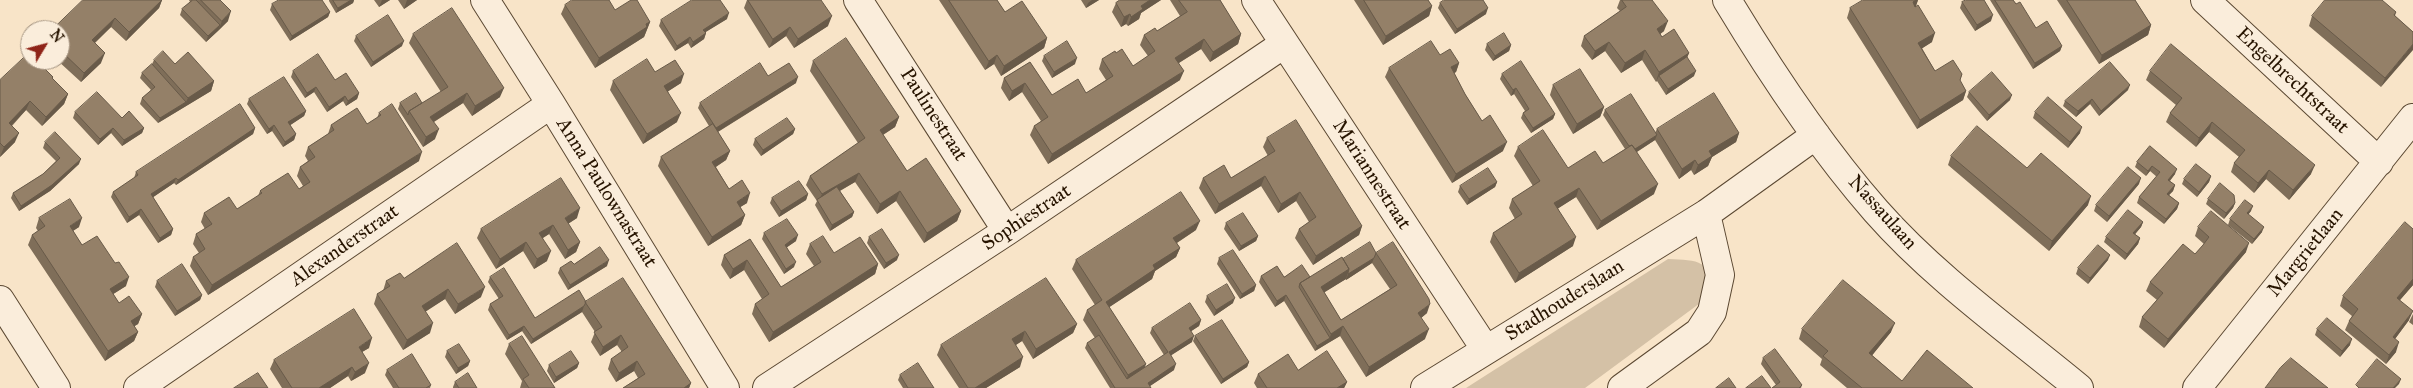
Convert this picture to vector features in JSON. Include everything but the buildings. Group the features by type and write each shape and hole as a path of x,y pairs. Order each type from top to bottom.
{"street":[{"name":"Anna Paulownastraat","path":"485,0 726,388"},
{"name":"Paulinestraat","path":"858,0 1007,231"},
{"name":"Mariannestraat","path":"1256,0 1486,350"},
{"name":"Nassaulaan","path":"1727,0 1765,64 1816,135 1876,211 1934,269 2079,388"},
{"name":"Engelbrechtstraat","path":"2205,0 2379,162"},
{"name":"Sophiestraat","path":"768,388 1007,231 1284,44"},
{"name":"Alexanderstraat","path":"138,388 551,104"},
{"name":"Margrietlaan","path":"2197,388 2413,118"},
{"name":"Stadhouderslaan","path":"1425,388 1706,214 1816,135"},
{"path":"1622,388 1698,332 1712,312 1720,276 1706,214"},
{"path":"0,300 56,388"}],"shaded area":[{"path":"1668,259 1688,260 1702,264 1709,275 1711,295 1585,388 1466,388"}]}
